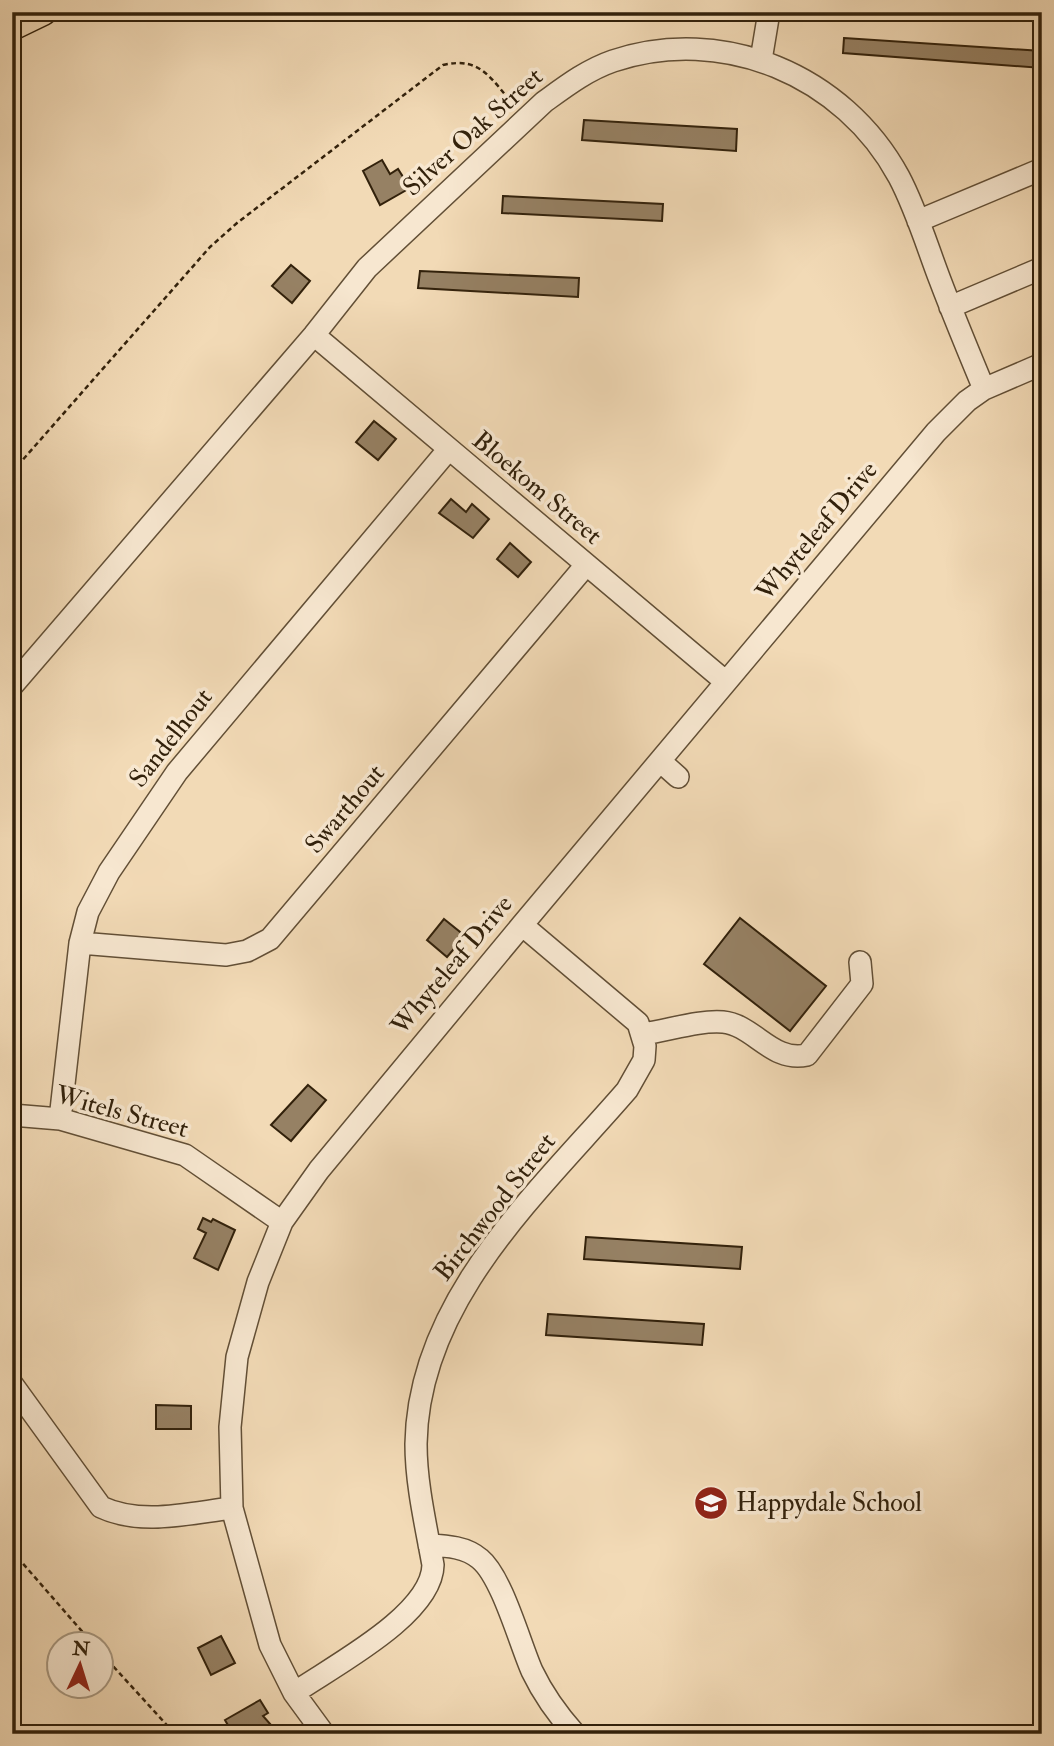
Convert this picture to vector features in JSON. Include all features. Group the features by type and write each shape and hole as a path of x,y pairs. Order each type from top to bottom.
{"main road":[{"path":"12,27 43,12"}],"street":[{"path":"761,60 769,12"},
{"name":"Silver Oak Street","path":"12,686 314,335 367,268 526,118 576,79 611,62 639,54 691,48 761,60 817,85 867,132 899,177 984,389"},
{"path":"918,221 1042,169"},
{"path":"950,307 1042,268"},
{"name":"Bloekom Street","path":"314,335 726,682"},
{"name":"Whyteleaf Drive","path":"324,1734 294,1693 270,1646 232,1508 230,1427 237,1357 258,1282 282,1222 319,1170 936,432 967,401 984,389 1042,364"},
{"name":"Sandelhout","path":"60,1119 80,943 88,912 108,872 177,772 448,450"},
{"name":"Swarthout","path":"80,943 226,955 247,951 270,939 586,565"},
{"path":"660,761 678,777"},
{"path":"522,925 628,1012 642,1034 722,1022 738,1028 785,1055 807,1055 862,984 860,962"},
{"name":"Birchwood Street","path":"294,1693 402,1619 417,1605 433,1576 416,1443 420,1404 441,1328 484,1259 637,1077 644,1060 642,1034"},
{"name":"Witels Street","path":"12,1115 60,1119 185,1155 282,1222"},
{"path":"12,1384 101,1507 114,1513 156,1517 232,1508"},
{"path":"429,1545 464,1549 483,1561 493,1576 534,1674 560,1716 575,1734"}],"path":[{"path":"12,472 210,247 443,65 463,61 481,69 526,118"},
{"path":"12,1551 81,1630"},
{"path":"116,1669 175,1734"}],"building":[{"path":"844,38 1042,51 1042,68 843,53"},
{"path":"584,120 737,129 736,151 582,140"},
{"path":"382,160 390,174 398,169 410,188 380,205 363,171"},
{"path":"503,196 663,204 662,221 502,213"},
{"path":"291,265 310,281 292,303 272,286"},
{"path":"420,271 579,278 578,297 418,288"},
{"path":"374,421 396,439 378,460 356,442"},
{"path":"451,499 466,512 472,504 489,519 473,538 439,513"},
{"path":"510,543 531,562 518,577 497,559"},
{"path":"740,918 826,986 790,1031 704,964"},
{"path":"444,919 465,936 447,957 427,940"},
{"path":"308,1085 326,1100 291,1141 271,1125"},
{"path":"203,1218 211,1222 213,1219 235,1230 218,1270 194,1258 206,1233 198,1229"},
{"path":"586,1237 742,1247 740,1269 584,1259"},
{"path":"548,1314 704,1324 702,1345 546,1335"},
{"path":"156,1405 191,1406 191,1429 156,1429"},
{"path":"221,1636 235,1663 211,1675 198,1648"},
{"path":"260,1700 268,1713 263,1716 279,1734 233,1734 225,1720"}],"place":[{"name":"Happydale School","path":"711,1503"}]}
